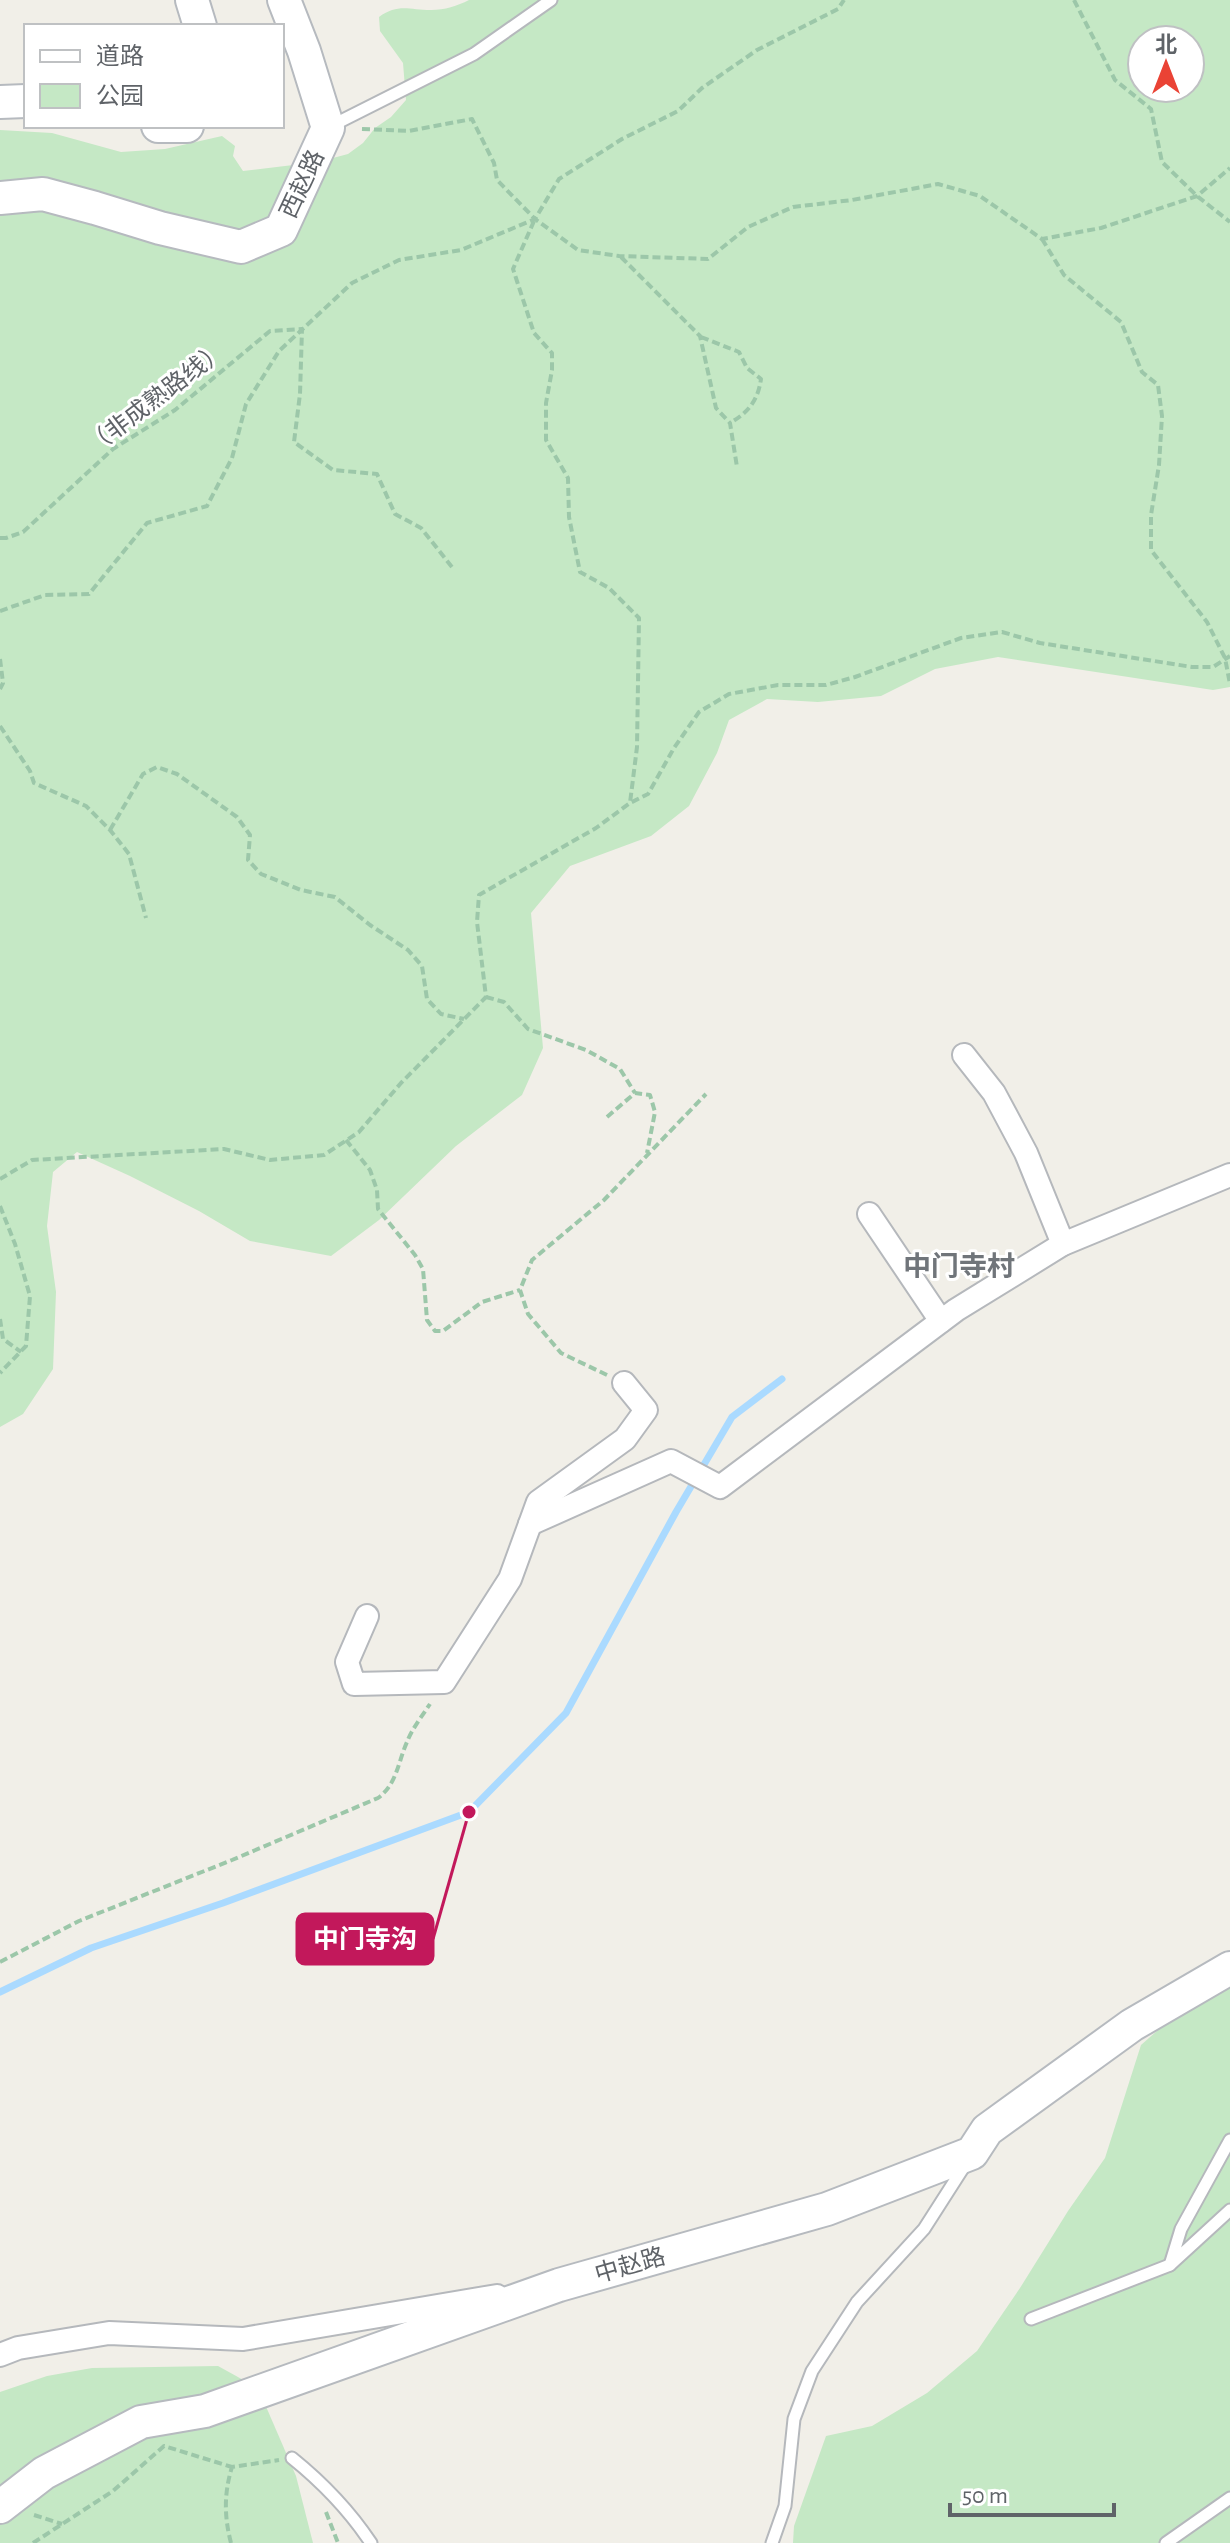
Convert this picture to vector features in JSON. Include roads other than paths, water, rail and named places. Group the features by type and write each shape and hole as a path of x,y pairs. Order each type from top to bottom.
{"street":[{"path":"192,0 199,24"},
{"name":"西赵路","path":"0,198 43,194 160,228 241,247 281,230 328,128 284,0"},
{"path":"0,102 24,101"},
{"path":"964,1055 994,1093 1026,1153 1063,1244"},
{"path":"530,1524 671,1461 720,1487 941,1321 1063,1244 1230,1175"},
{"path":"869,1214 941,1321"},
{"path":"367,1616 347,1662 354,1684 444,1682 510,1579 538,1502 625,1439 646,1410 624,1383"},
{"name":"中赵路","path":"0,2507 44,2473 141,2422 205,2411 559,2285 827,2209 972,2153 987,2130 1132,2025 1230,1968"},
{"path":"0,2355 18,2348 109,2333 243,2339 559,2285"}],"lane":[{"path":"328,128 474,54 551,0"},
{"path":"1170,2265 1181,2229 1230,2140"},
{"path":"772,2543 785,2506 794,2419 812,2371 857,2302 924,2229 972,2153"},
{"path":"1031,2319 1170,2265 1230,2210"},
{"path":"292,2458 322,2482 359,2524 371,2543"},
{"path":"1166,2543 1230,2498"}],"waterway":[{"path":"0,1992 91,1948 469,1812 566,1713 732,1417 782,1379"}],"place":[{"name":"中门寺沟","path":"469,1812"}],"district":[{"name":"中门寺村","path":"959,1266"}]}
